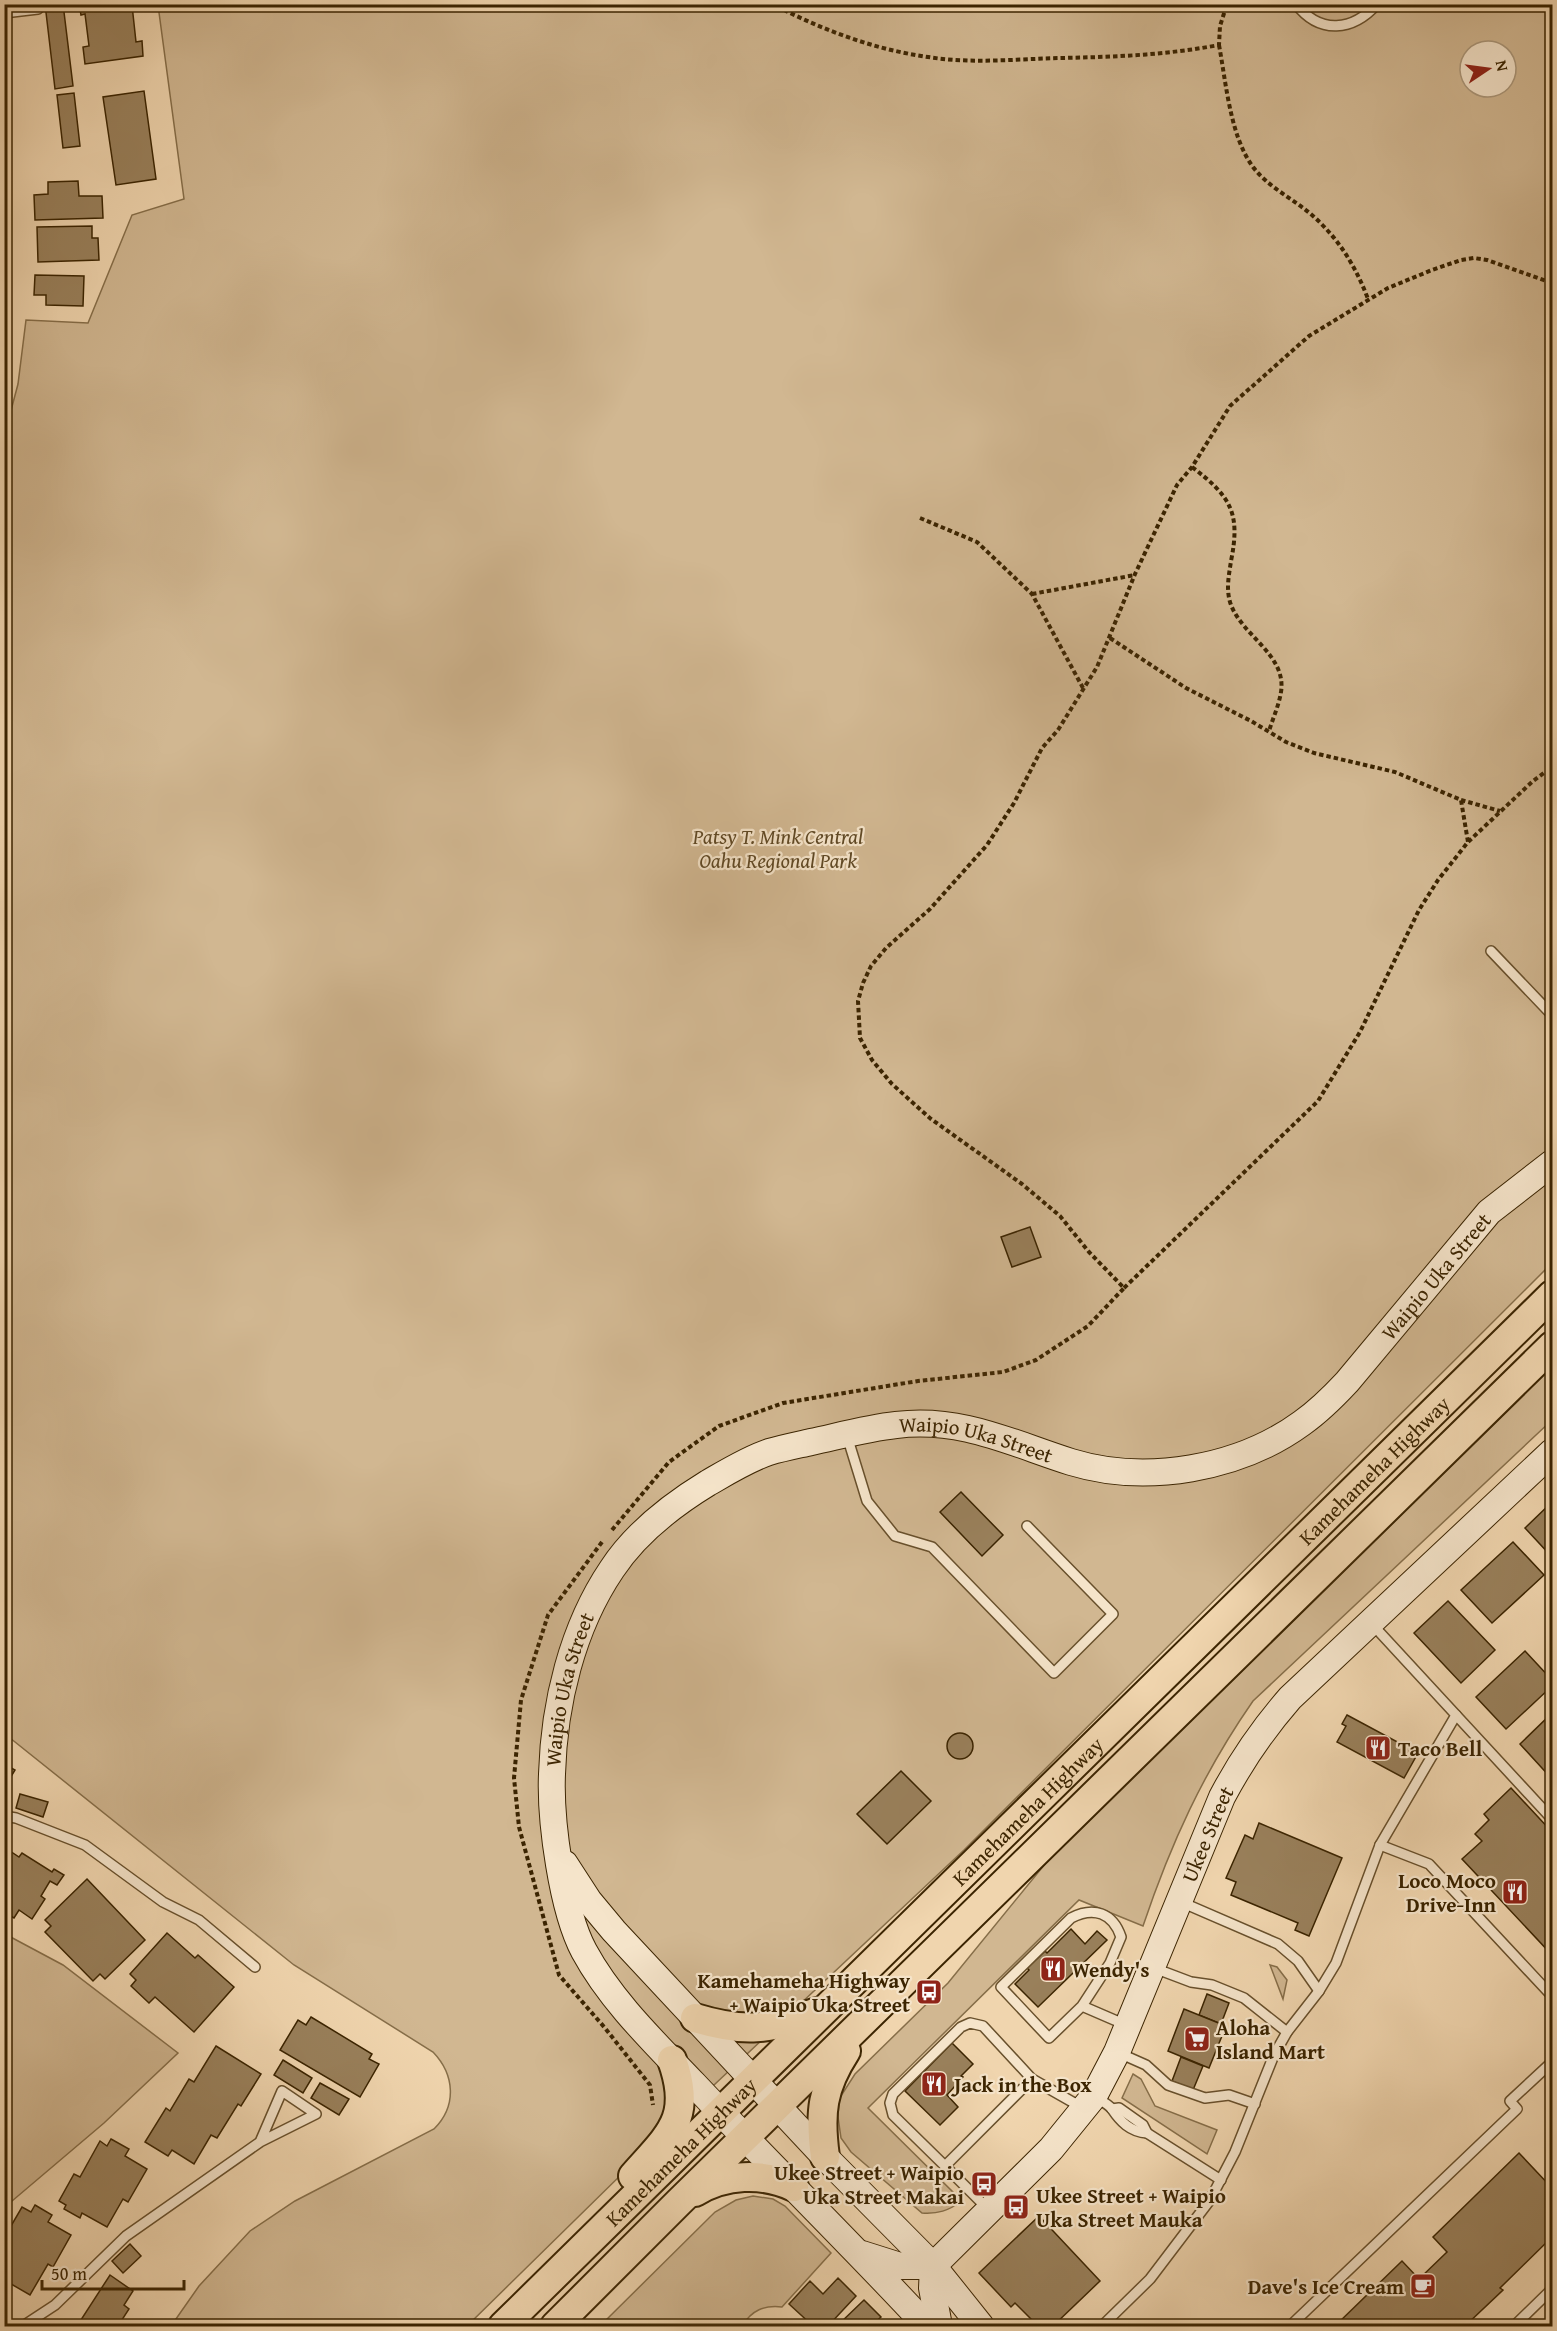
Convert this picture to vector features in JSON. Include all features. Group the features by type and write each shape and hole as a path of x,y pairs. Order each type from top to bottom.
{"main road":[{"name":"Kamehameha Highway","path":"503,2326 1552,1295"},
{"name":"Kamehameha Highway","path":"555,2326 1552,1346"},
{"path":"825,2157 821,2110 832,2073 845,2052 883,2003"},
{"path":"695,2018 735,2028 764,2028 782,2025 824,2009"},
{"path":"610,2221 627,2183 654,2153 676,2120 681,2101 681,2090 672,2060"},
{"path":"678,2203 703,2188 741,2177 779,2180 794,2187"}],"street":[{"name":"Waipio Uka Street","path":"927,2326 672,2060 609,1989 584,1951 572,1924 551,1803 553,1751 560,1698 589,1608 613,1566 647,1529 680,1501 719,1477 767,1453 846,1434 896,1425 937,1422 984,1432 1077,1464 1134,1473 1194,1469 1231,1459 1299,1425 1327,1403 1489,1212 1552,1163"},
{"name":"Ukee Street","path":"933,2266 1097,2105 1222,1797 1249,1749 1290,1698 1552,1452"},
{"name":"Waipio Uka Street","path":"558,1851 589,1901 614,1931 753,2082 933,2266 981,2326"},
{"path":"859,2253 900,2266 933,2266 932,2288 939,2326"}],"lane":[{"path":"1296,4 1303,13 1317,22 1333,26 1350,24 1365,17 1377,4"},
{"path":"4,13 38,9"},
{"path":"1491,951 1552,1015"},
{"path":"846,1434 867,1501 895,1536 932,1547 1054,1672 1113,1614 1027,1526"},
{"path":"1370,1621 1552,1819"},
{"path":"1102,2326 1150,2279 1210,2200 1235,2152 1274,2055 1287,2032 1319,1991 1336,1963 1380,1845 1456,1715"},
{"path":"4,1816 16,1818 85,1845 163,1902 199,1920 255,1967"},
{"path":"1380,1845 1429,1864 1552,1996"},
{"path":"1179,1901 1278,1944 1298,1961 1319,1991"},
{"path":"1092,1912 1106,1916 1116,1924 1121,1937 1110,1963 1082,2006 1048,2038 1001,1987 1071,1918 1081,1913 1092,1912"},
{"path":"1152,1967 1191,1982 1212,1985 1244,1998 1287,2032"},
{"path":"1082,2006 1128,2026"},
{"path":"989,2210 893,2115 890,2103 893,2094 961,2027 970,2023 983,2026 1032,2079 1097,2105 1138,2132 1147,2133 1221,2180"},
{"path":"1117,2052 1146,2065 1168,2085 1205,2098 1229,2095 1255,2104"},
{"path":"1290,2326 1517,2109 1510,2101 1552,2062"},
{"path":"945,2166 1032,2079"},
{"path":"23,2326 55,2305 126,2236 260,2142 316,2114 282,2091 260,2142"},
{"path":"1514,2326 1552,2289"}],"path":[{"path":"793,4 786,11 830,32 930,58 987,60 1133,57 1219,45"},
{"path":"1227,4 1220,26 1219,45 1234,125 1242,148 1253,167 1270,185 1313,216 1329,233 1352,263 1368,299"},
{"path":"1124,1288 1089,1252 1060,1216 1022,1184 931,1119 892,1083 872,1060 860,1038 858,1001 862,983 871,966 886,948 908,931 951,888 987,845 1014,803 1042,748 1058,730 1097,667 1135,574 1177,485 1192,467 1230,406 1309,336 1388,288 1432,270 1474,258 1487,260 1552,283"},
{"path":"1192,467 1226,497 1235,518 1235,541 1227,583 1230,601 1236,617 1272,657 1280,672 1281,690 1269,731"},
{"path":"920,518 977,543 1032,594 1083,689"},
{"path":"1032,594 1135,574"},
{"path":"1110,638 1186,688 1286,742 1314,753 1395,772 1461,800 1500,811"},
{"path":"610,1532 669,1462 719,1426 783,1403 918,1381 1003,1372 1036,1360 1088,1326 1124,1288 1318,1101 1360,1032 1419,910 1438,880 1468,842 1533,781 1552,767"},
{"path":"1461,800 1468,842"},
{"path":"603,1541 548,1615 521,1700 514,1778 519,1827 559,1975 650,2085 653,2105"}],"green space":[{"name":"Patsy T. Mink Central Oahu Regional Park","path":"158,5 1552,5 1552,1263 964,1850 681,2116 467,2326 171,2326 199,2286 250,2231 295,2201 434,2129 447,2110 450,2101 449,2080 446,2070 433,2052 294,1965 5,1734 5,433 18,384 26,320 88,323 132,215 184,199"},
{"path":"1552,1367 1552,1420 1253,1701 1219,1755 1190,1809 1165,1866 1143,1926 1079,1900 868,2108 962,2201 943,2211 922,2213 851,2152 841,2138 838,2117 839,2099 855,2074 948,1983 1045,1864"},
{"path":"5,1934 63,1965 178,2053 104,2123 5,2207"},
{"path":"1270,1965 1277,1967 1287,1980 1283,1999"},
{"path":"1133,2074 1141,2079 1155,2106 1217,2130 1207,2154 1122,2098"},
{"path":"753,2196 773,2199 785,2206 831,2253 782,2307 770,2307 754,2312 742,2326 600,2326 715,2212 736,2200"}],"building":[{"path":"45,4 63,4 73,86 55,89"},
{"path":"79,4 135,4 132,5 136,42 142,41 143,56 85,64 83,47 89,46 85,14 81,15"},
{"path":"144,91 156,179 116,185 103,97"},
{"path":"74,93 80,146 63,148 57,95"},
{"path":"78,181 79,196 102,196 103,218 35,220 34,195 48,194 48,182"},
{"path":"92,226 92,238 98,238 99,260 38,262 37,227"},
{"path":"35,275 84,276 83,306 46,305 46,295 34,295"},
{"path":"1030,1227 1041,1257 1012,1267 1001,1237"},
{"path":"961,1492 1003,1535 982,1556 940,1512"},
{"path":"1552,1502 1552,1557 1525,1528"},
{"path":"1513,1542 1544,1575 1492,1623 1461,1590"},
{"path":"1448,1601 1495,1650 1461,1683 1414,1633"},
{"path":"1525,1651 1552,1680 1552,1686 1506,1729 1476,1697"},
{"name":"Taco Bell","path":"1347,1715 1418,1753 1404,1778 1337,1742 1346,1726 1342,1724"},
{"path":"1550,1715 1552,1718 1552,1779 1520,1744"},
{"path":"960,1733 969,1737 973,1746 969,1755 960,1759 951,1755 947,1746 951,1737"},
{"path":"4,1764 15,1770 4,1788"},
{"path":"901,1771 931,1801 887,1844 857,1814"},
{"path":"1511,1788 1552,1832 1552,1955 1462,1859 1482,1841 1475,1834 1489,1820 1484,1814"},
{"path":"20,1794 48,1802 43,1817 16,1808"},
{"path":"1259,1823 1342,1858 1309,1936 1295,1930 1298,1923 1231,1895 1236,1882 1226,1878 1245,1835 1253,1839"},
{"path":"4,1847 19,1857 22,1853 52,1872 54,1869 64,1875 57,1885 50,1881 41,1896 45,1899 32,1919 19,1910 14,1918 4,1912"},
{"path":"87,1879 145,1940 105,1979 100,1974 93,1981 45,1932 51,1926 45,1920"},
{"name":"Wendy's","path":"1071,1929 1085,1944 1097,1931 1107,1940 1038,2007 1015,1984 1029,1970 1027,1968 1045,1951 1047,1953"},
{"path":"167,1933 195,1958 198,1955 234,1987 194,2032 155,1997 149,2003 131,1986 136,1980 130,1974"},
{"path":"1207,1994 1229,2003 1221,2024 1199,2015"},
{"name":"Aloha Island Mart","path":"1184,2009 1226,2026 1209,2068 1168,2051"},
{"path":"311,2017 372,2054 369,2059 379,2064 360,2097 280,2050 298,2020 306,2025"},
{"name":"Jack in the Box","path":"952,2043 973,2064 947,2095 958,2107 940,2125 905,2091"},
{"path":"216,2046 261,2074 241,2106 238,2104 217,2138 211,2135 194,2164 172,2150 168,2156 145,2142 166,2108 170,2111 189,2079 194,2082"},
{"path":"1181,2057 1203,2066 1193,2090 1172,2081"},
{"path":"283,2060 312,2078 303,2093 274,2075"},
{"path":"320,2083 349,2099 339,2115 311,2098"},
{"path":"111,2139 129,2149 125,2156 147,2169 128,2202 123,2199 107,2227 82,2213 80,2218 64,2209 66,2205 59,2201 74,2174 80,2177 100,2141 107,2146"},
{"path":"1519,2153 1552,2188 1552,2237 1500,2288 1503,2290 1465,2326 1335,2326 1402,2261 1419,2279 1447,2252 1433,2237"},
{"path":"1552,2175 1552,2188 1546,2181"},
{"path":"35,2205 52,2215 48,2222 71,2235 53,2267 48,2264 30,2295 6,2281 4,2283 4,2238 22,2207 31,2212"},
{"path":"1039,2216 1100,2281 1053,2326 1038,2326 1015,2303 1011,2307 979,2273"},
{"path":"130,2244 141,2256 123,2273 112,2261"},
{"path":"110,2275 133,2291 124,2305 129,2309 118,2326 77,2326"},
{"path":"838,2278 856,2296 828,2326 813,2326 789,2304 810,2281 823,2294"},
{"path":"864,2300 881,2317 871,2326 837,2326"}],"place":[{"name":"Taco Bell","path":"1378,1748"},
{"name":"Loco Moco Drive-Inn","path":"1515,1892"},
{"name":"Wendy's","path":"1053,1969"},
{"name":"Kamehameha Highway + Waipio Uka Street","path":"929,1992"},
{"name":"Aloha Island Mart","path":"1197,2039"},
{"name":"Jack in the Box","path":"934,2084"},
{"name":"Ukee Street + Waipio Uka Street Makai","path":"984,2184"},
{"name":"Ukee Street + Waipio Uka Street Mauka","path":"1016,2207"},
{"name":"Dave's Ice Cream","path":"1423,2286"}]}
